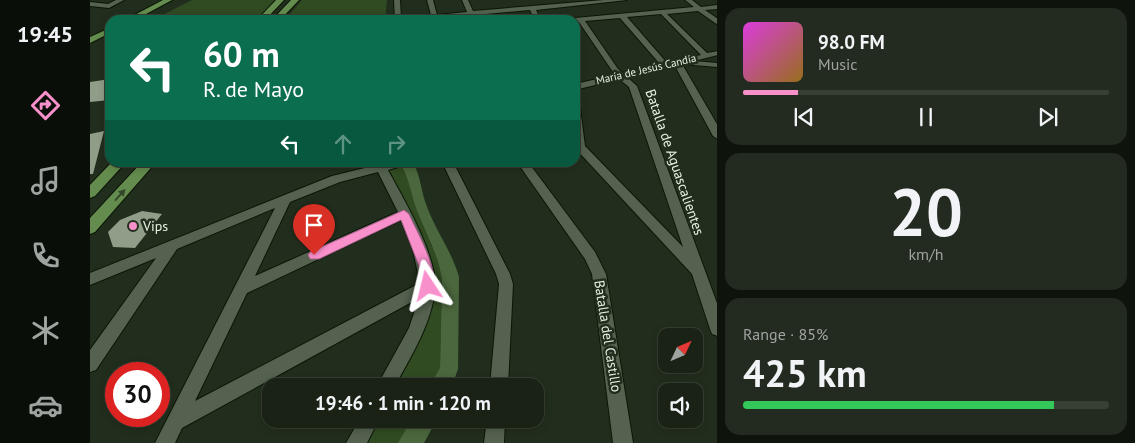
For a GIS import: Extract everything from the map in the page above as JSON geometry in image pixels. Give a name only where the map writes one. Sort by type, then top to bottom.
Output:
[{"type":"main road","points":[[266,15],[280,0]]},
{"type":"main road","points":[[281,15],[295,0]]},
{"type":"main road","points":[[146,15],[172,2]]},
{"type":"main road","points":[[90,40],[105,32]]},
{"type":"main road","points":[[90,48],[105,40]]},
{"type":"main road","points":[[90,193],[115,167]]},
{"type":"main road","points":[[90,228],[145,167]]},
{"type":"street","points":[[90,4],[110,6],[121,0]]},
{"type":"street","points":[[397,0],[398,15]]},
{"type":"street","points":[[430,0],[434,15]]},
{"type":"street","points":[[465,0],[471,13]]},
{"type":"street","points":[[534,0],[540,8]]},
{"type":"street","points":[[446,15],[504,8],[540,8],[570,2],[624,0]]},
{"type":"street","points":[[688,0],[717,22]]},
{"type":"street","points":[[580,20],[717,7]]},
{"type":"street","points":[[532,8],[536,15]]},
{"type":"street","points":[[662,12],[706,56]]},
{"type":"street","points":[[622,16],[665,65]]},
{"type":"street","name":"Batalla de Aguascalientes","points":[[580,23],[620,75],[633,86],[717,326]]},
{"type":"street","name":"María de Jesús Candía","points":[[580,86],[717,53]]},
{"type":"street","points":[[677,62],[717,65]]},
{"type":"street","points":[[677,62],[717,134]]},
{"type":"street","points":[[580,147],[698,273]]},
{"type":"street","points":[[90,279],[336,179],[381,167],[426,266],[428,286],[423,310],[390,378]]},
{"type":"street","points":[[450,167],[504,274],[506,284],[500,378]]},
{"type":"street","name":"Batalla del Castillo","points":[[526,167],[590,256],[599,274],[623,443]]},
{"type":"street","points":[[165,443],[286,200]]},
{"type":"street","points":[[243,288],[404,214]]},
{"type":"street","points":[[90,364],[172,246]]},
{"type":"street","points":[[176,421],[428,286]]},
{"type":"street","points":[[356,443],[365,428]]},
{"type":"street","points":[[494,443],[495,428]]},
{"type":"shaded area","points":[[192,0],[276,0],[261,15],[163,15]]},
{"type":"shaded area","points":[[302,0],[387,0],[386,15],[289,15]]},
{"type":"shaded area","points":[[381,167],[402,167],[403,169],[419,217],[435,253],[442,281],[440,368],[436,378],[390,378],[414,332],[428,277]]},
{"type":"shaded area","points":[[402,167],[415,167],[427,207],[459,277],[458,369],[455,378],[434,378],[440,368],[442,281],[435,254],[417,211]]},
{"type":"shaded area","points":[[365,428],[408,428],[399,443],[356,443]]},
{"type":"shaded area","points":[[407,428],[432,428],[424,443],[398,443]]},
{"type":"building","points":[[105,80],[105,100],[90,102],[90,82]]},
{"type":"building","points":[[104,131],[93,174],[90,174],[90,134]]},
{"type":"building","name":"Vips","points":[[142,211],[162,214],[135,248],[113,247],[108,232],[120,220]]},
{"type":"place","name":"Vips","points":[[133,226]]},
{"type":"route","points":[[314,255],[404,214],[426,266],[428,286]]}]
